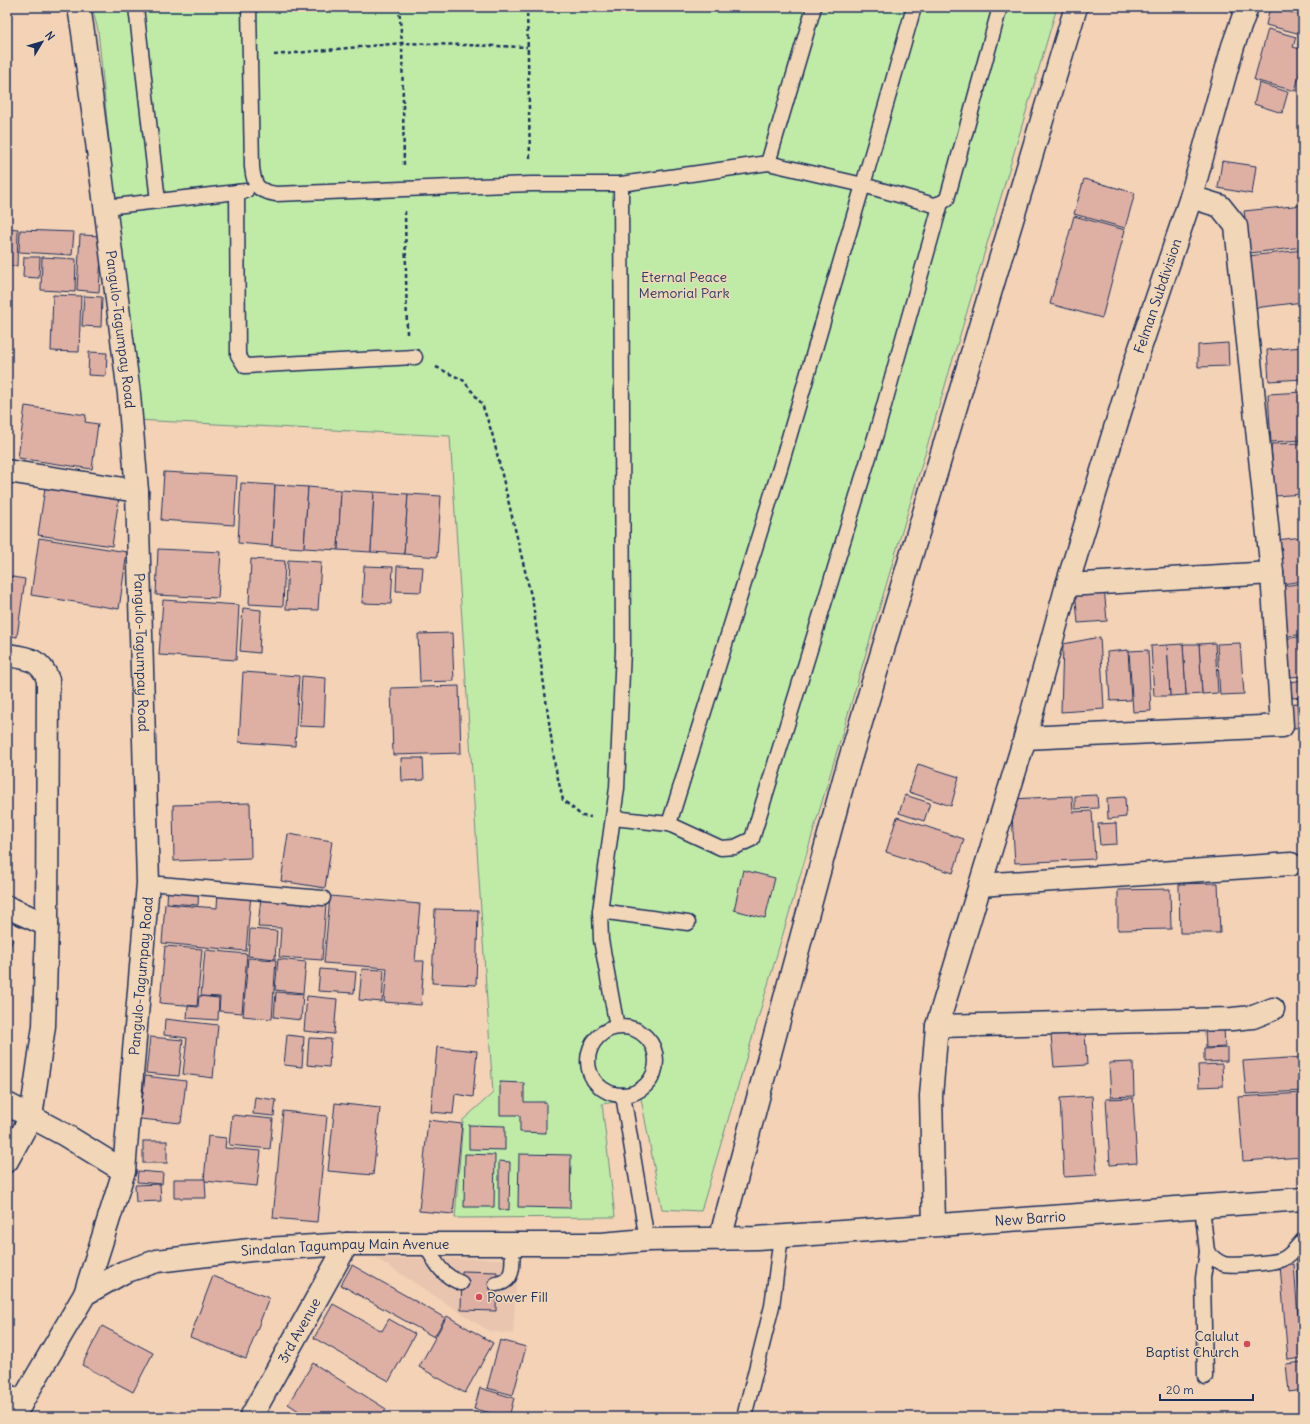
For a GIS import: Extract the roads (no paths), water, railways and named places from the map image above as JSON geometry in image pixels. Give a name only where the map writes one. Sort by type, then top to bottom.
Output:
[{"type":"street","name":"Pangulo-Tagumpay Road","points":[[78,7],[83,32],[129,394],[137,491],[148,883],[124,1171],[85,1294]]},
{"type":"street","points":[[720,1239],[844,779],[1076,7]]},
{"type":"street","name":"Felman Subdivision","points":[[934,1224],[931,1096],[937,1026],[1025,738],[1067,585],[1136,360],[1191,197],[1233,46],[1247,7]]},
{"type":"street","points":[[1025,738],[1282,726],[1272,573],[1236,226],[1220,206],[1191,197]]},
{"type":"street","points":[[7,471],[137,491]]},
{"type":"street","points":[[1067,585],[1272,573]]},
{"type":"street","points":[[7,655],[34,661],[45,671],[48,680],[47,925],[44,1026],[32,1117],[7,1161]]},
{"type":"street","points":[[980,885],[1291,864]]},
{"type":"street","points":[[7,907],[47,925]]},
{"type":"street","points":[[937,1026],[1226,1020],[1253,1017],[1273,1009]]},
{"type":"street","points":[[7,1104],[65,1135],[124,1171]]},
{"type":"street","name":"New Barrio","points":[[757,1238],[934,1224],[1303,1199]]},
{"type":"street","name":"Sindalan Tagumpay Main Avenue","points":[[85,1294],[124,1272],[156,1261],[250,1250],[348,1244],[601,1244],[647,1240],[757,1238]]},
{"type":"street","name":"3rd Avenue","points":[[251,1417],[348,1244]]},
{"type":"street","points":[[13,1405],[85,1294]]},
{"type":"lane","points":[[136,7],[158,201]]},
{"type":"lane","points":[[249,7],[252,167],[253,180],[258,189]]},
{"type":"lane","points":[[768,163],[814,7]]},
{"type":"lane","points":[[669,824],[780,468],[914,7]]},
{"type":"lane","points":[[106,207],[258,189],[276,194],[531,184],[621,184],[768,163],[863,185],[934,204],[941,203],[947,199],[1000,7]]},
{"type":"lane","points":[[617,1027],[601,940],[600,911],[617,788],[623,650],[621,184]]},
{"type":"lane","points":[[237,192],[238,355],[245,366],[414,357]]},
{"type":"lane","points":[[613,818],[669,824],[721,848],[735,847],[752,839],[876,434],[941,203]]},
{"type":"lane","points":[[148,883],[323,898]]},
{"type":"lane","points":[[600,911],[688,923]]},
{"type":"lane","points":[[617,1027],[630,1027],[641,1032],[650,1041],[656,1052],[657,1064],[653,1077],[646,1086],[635,1093],[623,1095],[611,1093],[600,1087],[592,1076],[588,1064],[589,1051],[595,1039],[605,1031],[617,1027]]},
{"type":"lane","points":[[623,1095],[647,1240]]},
{"type":"lane","points":[[1202,1206],[1207,1252],[1203,1278],[1205,1377]]},
{"type":"lane","points":[[744,1417],[772,1306],[781,1236]]},
{"type":"lane","points":[[1207,1252],[1215,1260],[1234,1266],[1281,1260],[1290,1255],[1303,1240]]},
{"type":"lane","points":[[496,1284],[506,1282],[512,1274],[512,1243]]},
{"type":"lane","points":[[425,1244],[436,1264],[444,1273],[462,1283]]},
{"type":"place","name":"Power Fill","points":[[479,1297]]},
{"type":"place","name":"Calulut Baptist Church","points":[[1247,1344]]},
{"type":"park label","name":"Eternal Peace Memorial Park","points":[[684,286]]}]
